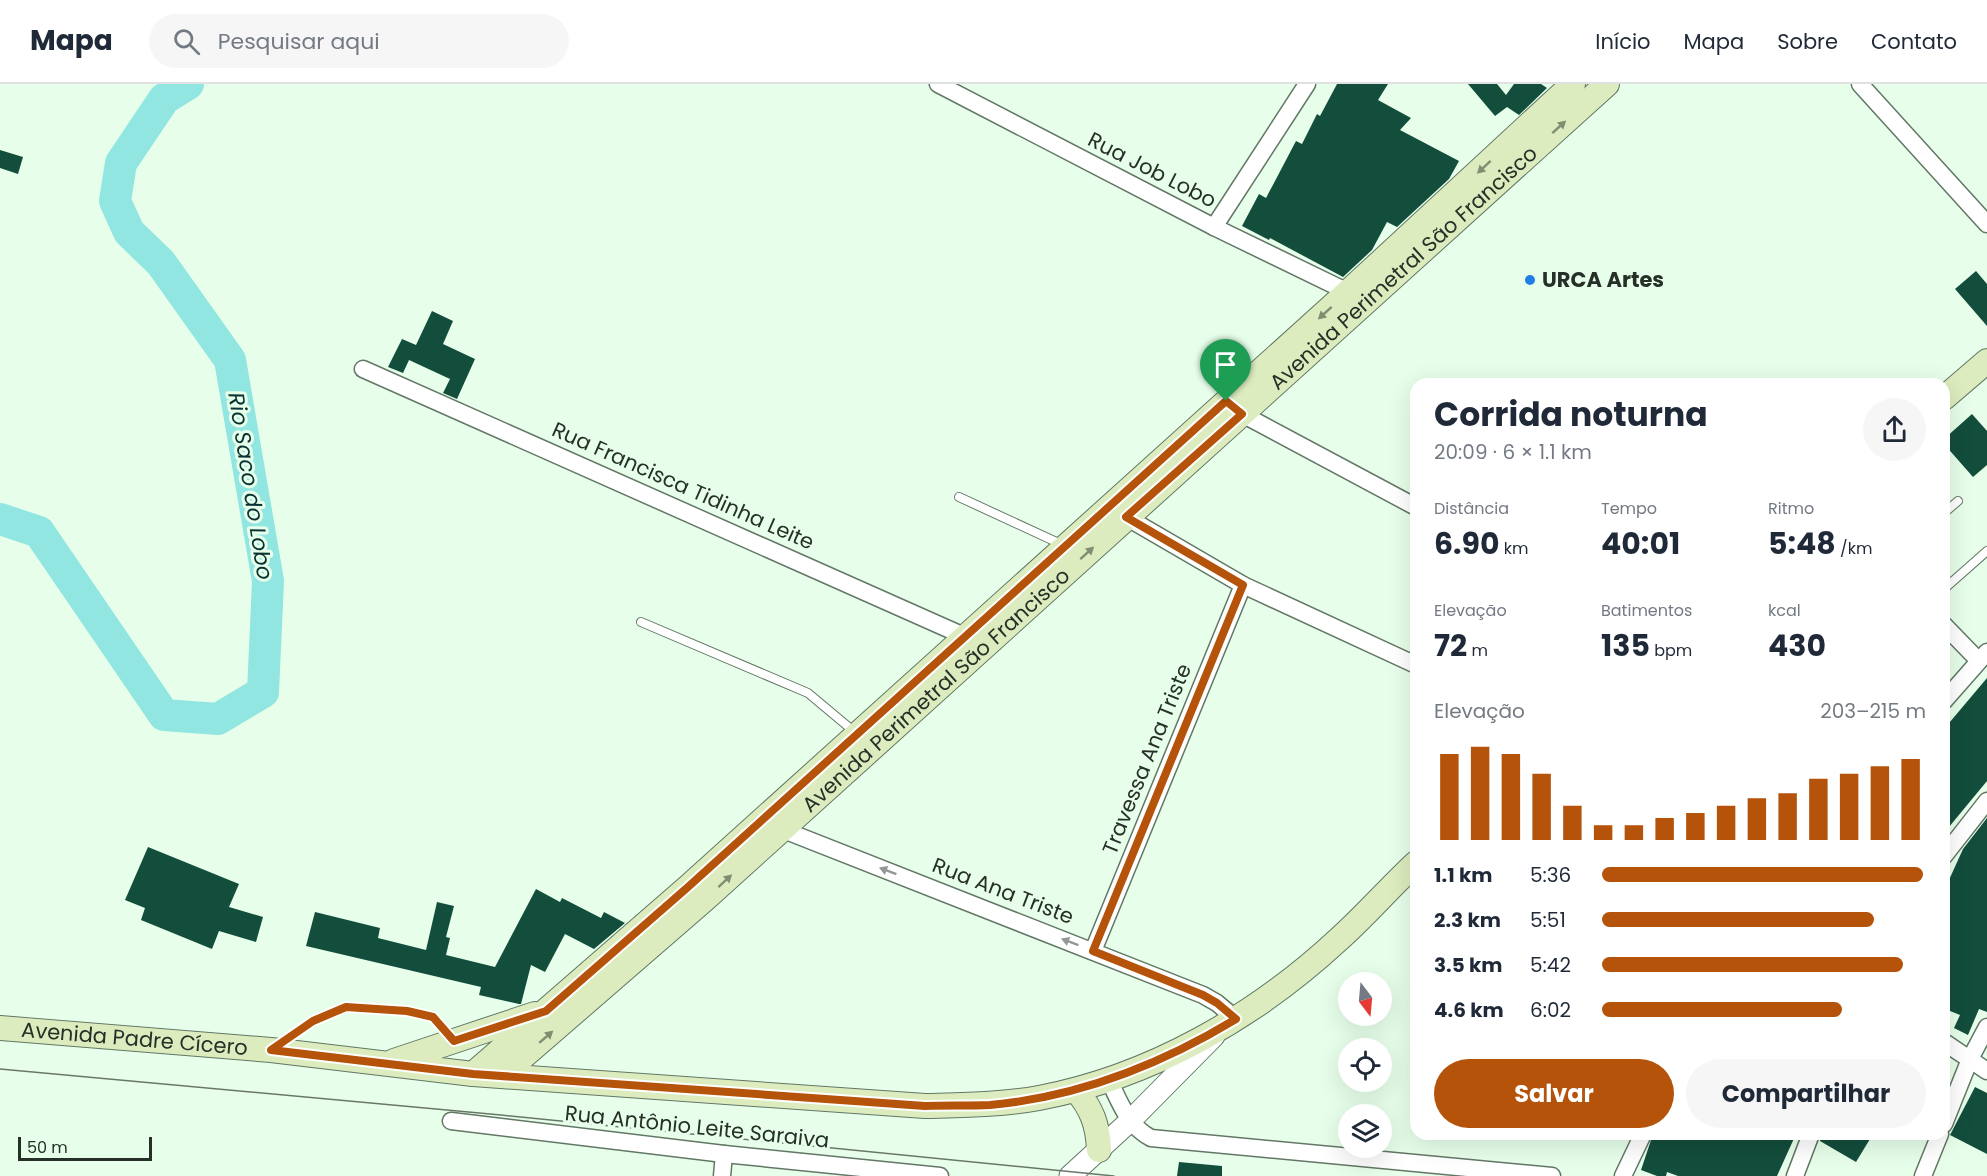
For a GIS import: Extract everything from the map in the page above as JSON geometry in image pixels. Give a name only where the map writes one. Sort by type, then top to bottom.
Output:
[{"type":"main road","name":"Avenida Perimetral São Francisco","points":[[502,1076],[696,894],[857,734],[1126,517],[1348,292],[1585,88]]},
{"type":"main road","name":"Avenida Perimetral São Francisco","points":[[473,1074],[546,1011],[782,829],[975,641],[1066,546],[1234,407],[1585,88]]},
{"type":"main road","points":[[1950,393],[1987,361]]},
{"type":"main road","name":"Avenida Padre Cícero","points":[[0,1028],[271,1050],[473,1074],[925,1106],[988,1105],[1076,1090],[1109,1080],[1159,1060],[1229,1023],[1290,981],[1338,940],[1410,869]]},
{"type":"main road","points":[[386,1064],[546,1011]]},
{"type":"main road","points":[[1076,1090],[1094,1116],[1099,1150]]},
{"type":"street","name":"Rua Job Lobo","points":[[938,84],[1214,227],[1348,292]]},
{"type":"street","points":[[1214,227],[1307,84]]},
{"type":"street","points":[[1860,84],[1987,224]]},
{"type":"street","name":"Rua Francisca Tidinha Leite","points":[[363,369],[975,641]]},
{"type":"street","points":[[1234,407],[1410,504]]},
{"type":"street","points":[[1126,517],[1243,585],[1410,662]]},
{"type":"street","name":"Travessa Ana Triste","points":[[1093,951],[1243,585]]},
{"type":"street","points":[[1950,630],[1983,656],[1950,694]]},
{"type":"street","points":[[1950,848],[1987,801]]},
{"type":"street","name":"Rua Ana Triste","points":[[782,829],[1203,995],[1217,1003],[1229,1023]]},
{"type":"street","points":[[1070,1176],[1130,1121],[1229,1023]]},
{"type":"street","points":[[1950,1109],[1970,1059],[1987,1027]]},
{"type":"street","points":[[1950,1046],[1987,1071]]},
{"type":"street","points":[[1109,1080],[1130,1121],[1140,1132],[1151,1138],[1552,1176]]},
{"type":"street","name":"Rua Antônio Leite Saraiva","points":[[450,1121],[724,1154],[940,1176]]},
{"type":"street","points":[[1623,1176],[1640,1140]]},
{"type":"street","points":[[1795,1176],[1809,1140]]},
{"type":"street","points":[[1923,1176],[1938,1140]]},
{"type":"street","points":[[722,1176],[724,1154]]},
{"type":"lane","points":[[959,497],[1066,546]]},
{"type":"lane","points":[[1950,508],[1958,501]]},
{"type":"lane","points":[[1950,584],[1987,551]]},
{"type":"lane","points":[[641,621],[808,693],[857,734]]},
{"type":"lane","points":[[271,1050],[313,1021],[346,1007],[407,1011],[433,1017],[454,1041]]},
{"type":"building","points":[[1337,84],[1388,84],[1378,100],[1411,118],[1400,130],[1459,161],[1449,179],[1397,227],[1387,222],[1372,250],[1343,277],[1270,238],[1269,240],[1242,226],[1259,194],[1266,198],[1296,141],[1302,144],[1317,114],[1320,116]]},
{"type":"building","points":[[1468,84],[1497,84],[1506,95],[1514,84],[1541,84],[1547,88],[1519,115],[1507,107],[1495,116]]},
{"type":"building","points":[[0,150],[23,157],[18,174],[0,168]]},
{"type":"building","points":[[1976,271],[1987,284],[1987,326],[1955,289]]},
{"type":"building","points":[[432,311],[453,321],[443,344],[475,359],[457,399],[443,393],[450,379],[409,360],[403,373],[388,367],[402,339],[416,345]]},
{"type":"building","points":[[1972,414],[1987,431],[1987,465],[1973,477],[1950,451],[1950,434]]},
{"type":"building","points":[[1987,678],[1987,781],[1950,826],[1950,722]]},
{"type":"building","points":[[1987,818],[1987,1012],[1979,1009],[1968,1035],[1954,1028],[1960,1015],[1950,1011],[1950,878],[1963,849]]},
{"type":"building","points":[[148,847],[239,884],[229,907],[263,917],[256,942],[219,931],[212,949],[141,920],[145,908],[125,900]]},
{"type":"building","points":[[536,889],[560,902],[562,898],[601,918],[604,912],[625,923],[594,949],[565,934],[545,972],[531,965],[521,1004],[479,995],[481,987],[306,946],[315,912],[380,928],[378,938],[426,950],[437,902],[454,906],[446,937],[450,938],[446,955],[495,967]]},
{"type":"building","points":[[1975,1087],[1987,1093],[1987,1154],[1950,1135]]},
{"type":"building","points":[[1651,1140],[1793,1140],[1777,1176],[1678,1176],[1667,1172],[1666,1176],[1657,1176],[1641,1170]]},
{"type":"building","points":[[1820,1140],[1869,1140],[1856,1162]]},
{"type":"building","points":[[1179,1162],[1222,1166],[1222,1176],[1177,1176]]},
{"type":"waterway","name":"Rio Saco do Lobo","points":[[0,519],[39,532],[164,715],[218,719],[263,692],[268,581],[230,360],[161,263],[129,232],[115,201],[121,163],[164,99],[188,84]]},
{"type":"tram line","points":[[0,1069],[501,1115],[1114,1176]]},
{"type":"place","name":"URCA Artes","points":[[1530,280]]},
{"type":"route","points":[[1226,401],[1242,414],[1126,517],[1243,585],[1093,951],[1203,995],[1236,1019],[1159,1060],[1109,1080],[1076,1090],[988,1105],[925,1106],[473,1074],[271,1050],[313,1021],[346,1007],[407,1011],[433,1017],[454,1041],[546,1011],[688,887],[1226,401]]}]
